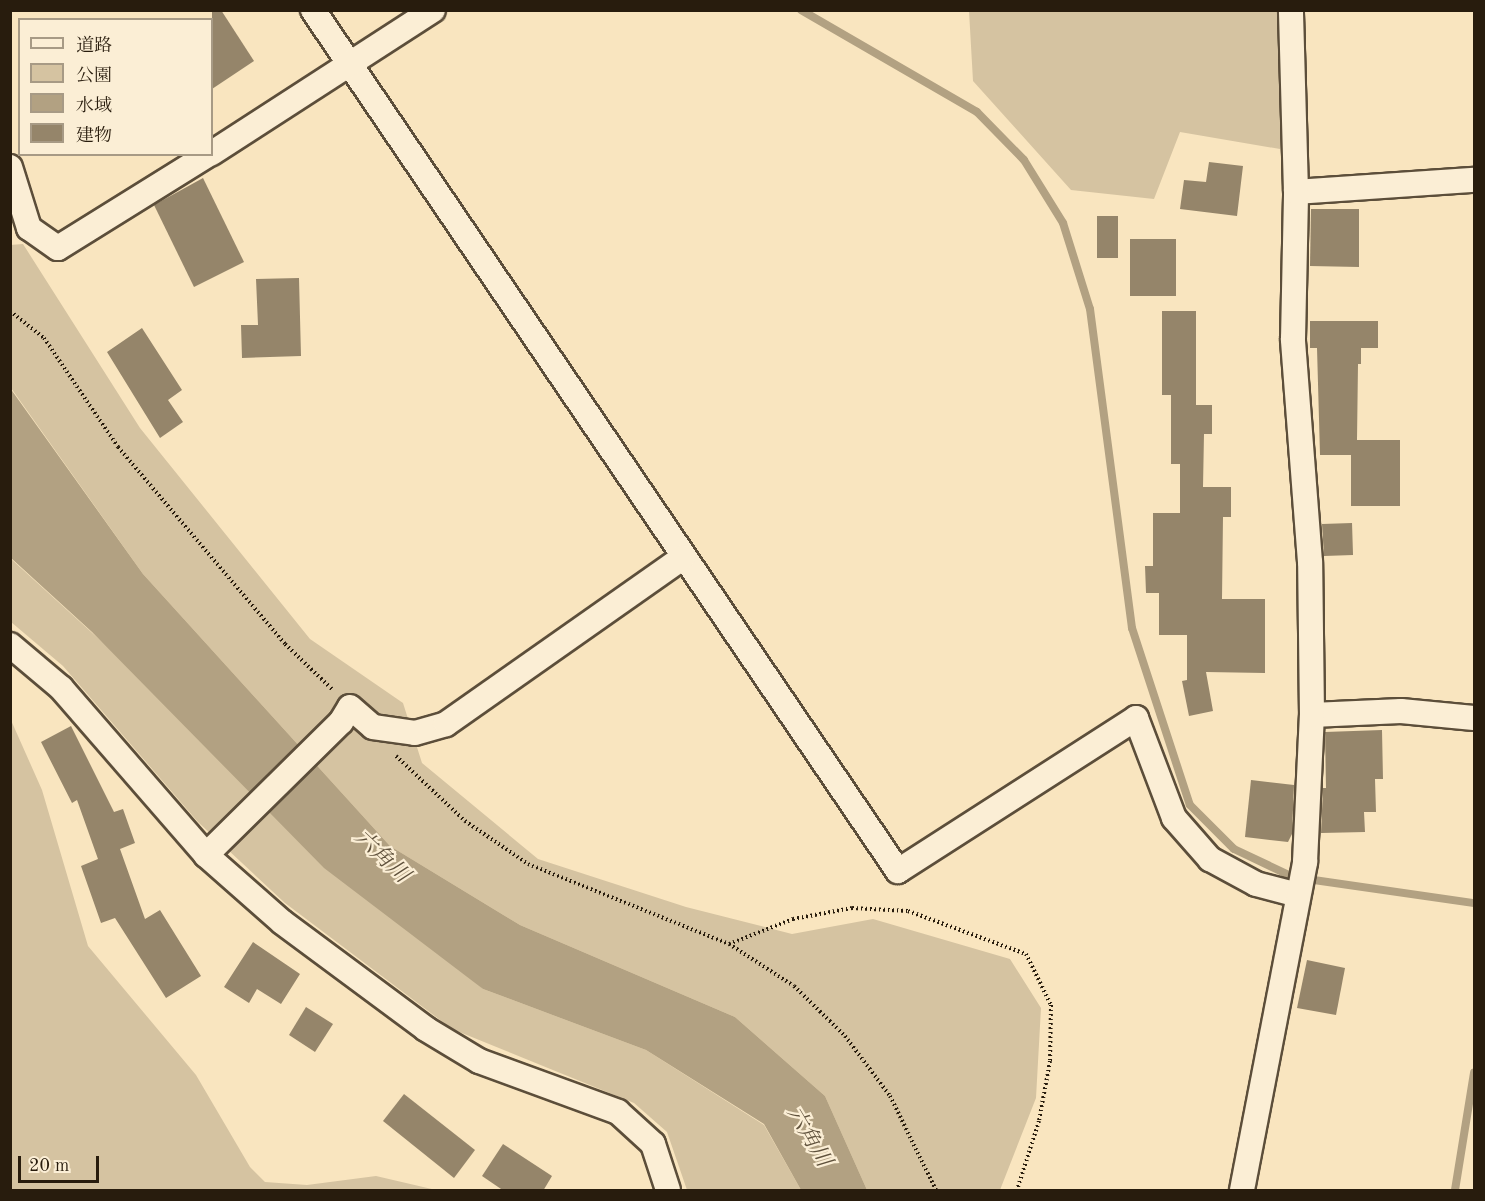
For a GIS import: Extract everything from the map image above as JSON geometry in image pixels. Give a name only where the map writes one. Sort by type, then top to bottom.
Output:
[{"type":"street","points":[[313,10],[682,558],[898,871],[1136,718],[1174,818],[1210,859],[1256,884],[1298,895]]},
{"type":"street","points":[[213,152],[351,67],[433,10]]},
{"type":"street","points":[[1242,1191],[1305,862],[1312,715],[1310,562],[1293,339],[1296,192],[1291,10]]},
{"type":"street","points":[[10,167],[29,228],[58,248],[207,156]]},
{"type":"street","points":[[1296,192],[1474,180]]},
{"type":"street","points":[[212,850],[345,714],[373,727],[416,733],[446,724],[682,558]]},
{"type":"street","points":[[10,645],[61,688],[282,922],[426,1029],[479,1061],[618,1112],[653,1144],[668,1191]]},
{"type":"street","points":[[1312,715],[1401,711],[1474,718]]},
{"type":"path","points":[[10,311],[44,338],[118,447],[345,714]]},
{"type":"path","points":[[373,727],[391,752],[465,821],[528,864],[729,944],[794,986],[845,1036],[890,1096],[936,1191]]},
{"type":"path","points":[[729,944],[793,919],[852,908],[908,911],[1026,954],[1051,1005],[1050,1061],[1039,1121],[1017,1191]]},
{"type":"green space","points":[[969,11],[1280,11],[1280,149],[1180,132],[1154,199],[1071,190],[973,81]]},
{"type":"green space","points":[[23,244],[140,428],[310,639],[403,703],[422,763],[538,859],[686,907],[792,934],[873,919],[1010,959],[1041,1008],[1036,1098],[1000,1190],[867,1190],[825,1096],[735,1017],[520,925],[390,846],[143,574],[11,388],[10,245]]},
{"type":"green space","points":[[10,558],[483,989],[646,1050],[764,1125],[801,1190],[687,1190],[667,1132],[634,1103],[452,1029],[285,903],[198,822],[63,666],[11,622]]},
{"type":"green space","points":[[10,718],[42,790],[88,946],[196,1075],[250,1167],[265,1182],[307,1185],[376,1176],[436,1190],[11,1190]]},
{"type":"water","name":"六角川","points":[[10,388],[143,574],[390,846],[520,925],[735,1017],[825,1096],[867,1190],[801,1190],[764,1124],[646,1050],[483,989],[324,868],[92,632],[11,558]]},
{"type":"building","points":[[212,10],[221,10],[254,61],[213,88],[213,18]]},
{"type":"building","points":[[1209,162],[1243,166],[1237,216],[1180,209],[1184,180],[1206,182]]},
{"type":"building","points":[[203,178],[244,262],[194,287],[154,205]]},
{"type":"building","points":[[1311,209],[1359,209],[1359,267],[1310,266]]},
{"type":"building","points":[[1097,216],[1118,216],[1118,258],[1097,258]]},
{"type":"building","points":[[1130,239],[1176,239],[1176,296],[1130,296]]},
{"type":"building","points":[[299,278],[301,356],[242,358],[241,325],[258,325],[256,279]]},
{"type":"building","points":[[1162,311],[1196,311],[1196,405],[1212,405],[1212,434],[1204,434],[1203,487],[1231,487],[1231,517],[1223,517],[1222,599],[1265,599],[1265,673],[1206,672],[1213,711],[1189,716],[1182,681],[1187,680],[1187,635],[1159,635],[1159,593],[1146,593],[1145,566],[1153,566],[1153,513],[1180,513],[1180,464],[1171,464],[1171,395],[1162,395]]},
{"type":"building","points":[[1310,321],[1378,321],[1378,348],[1361,348],[1361,364],[1358,364],[1357,440],[1400,440],[1400,506],[1351,506],[1351,455],[1320,455],[1317,348],[1310,348]]},
{"type":"building","points":[[142,328],[182,390],[168,400],[183,422],[160,438],[107,352]]},
{"type":"building","points":[[1352,523],[1353,555],[1324,556],[1322,524]]},
{"type":"building","points":[[71,726],[114,812],[123,809],[135,843],[120,849],[145,919],[160,910],[201,976],[166,998],[115,918],[101,923],[81,866],[98,859],[77,800],[72,803],[41,742]]},
{"type":"building","points":[[1382,730],[1383,779],[1375,779],[1376,812],[1364,812],[1365,832],[1321,833],[1323,788],[1326,788],[1325,732]]},
{"type":"building","points":[[1251,780],[1294,785],[1292,834],[1288,842],[1245,837]]},
{"type":"building","points":[[253,942],[300,974],[281,1004],[257,989],[249,1003],[224,987]]},
{"type":"building","points":[[1307,960],[1345,968],[1336,1015],[1297,1008]]},
{"type":"building","points":[[306,1007],[333,1024],[315,1052],[289,1035]]},
{"type":"building","points":[[404,1094],[475,1150],[454,1178],[383,1121]]},
{"type":"building","points":[[503,1144],[552,1176],[543,1191],[504,1191],[482,1176]]},
{"type":"waterway","points":[[801,10],[977,112],[1024,160],[1063,223],[1090,309],[1132,628],[1190,805],[1234,849],[1293,877],[1474,903]]},
{"type":"waterway","points":[[1455,1190],[1474,1073]]}]
